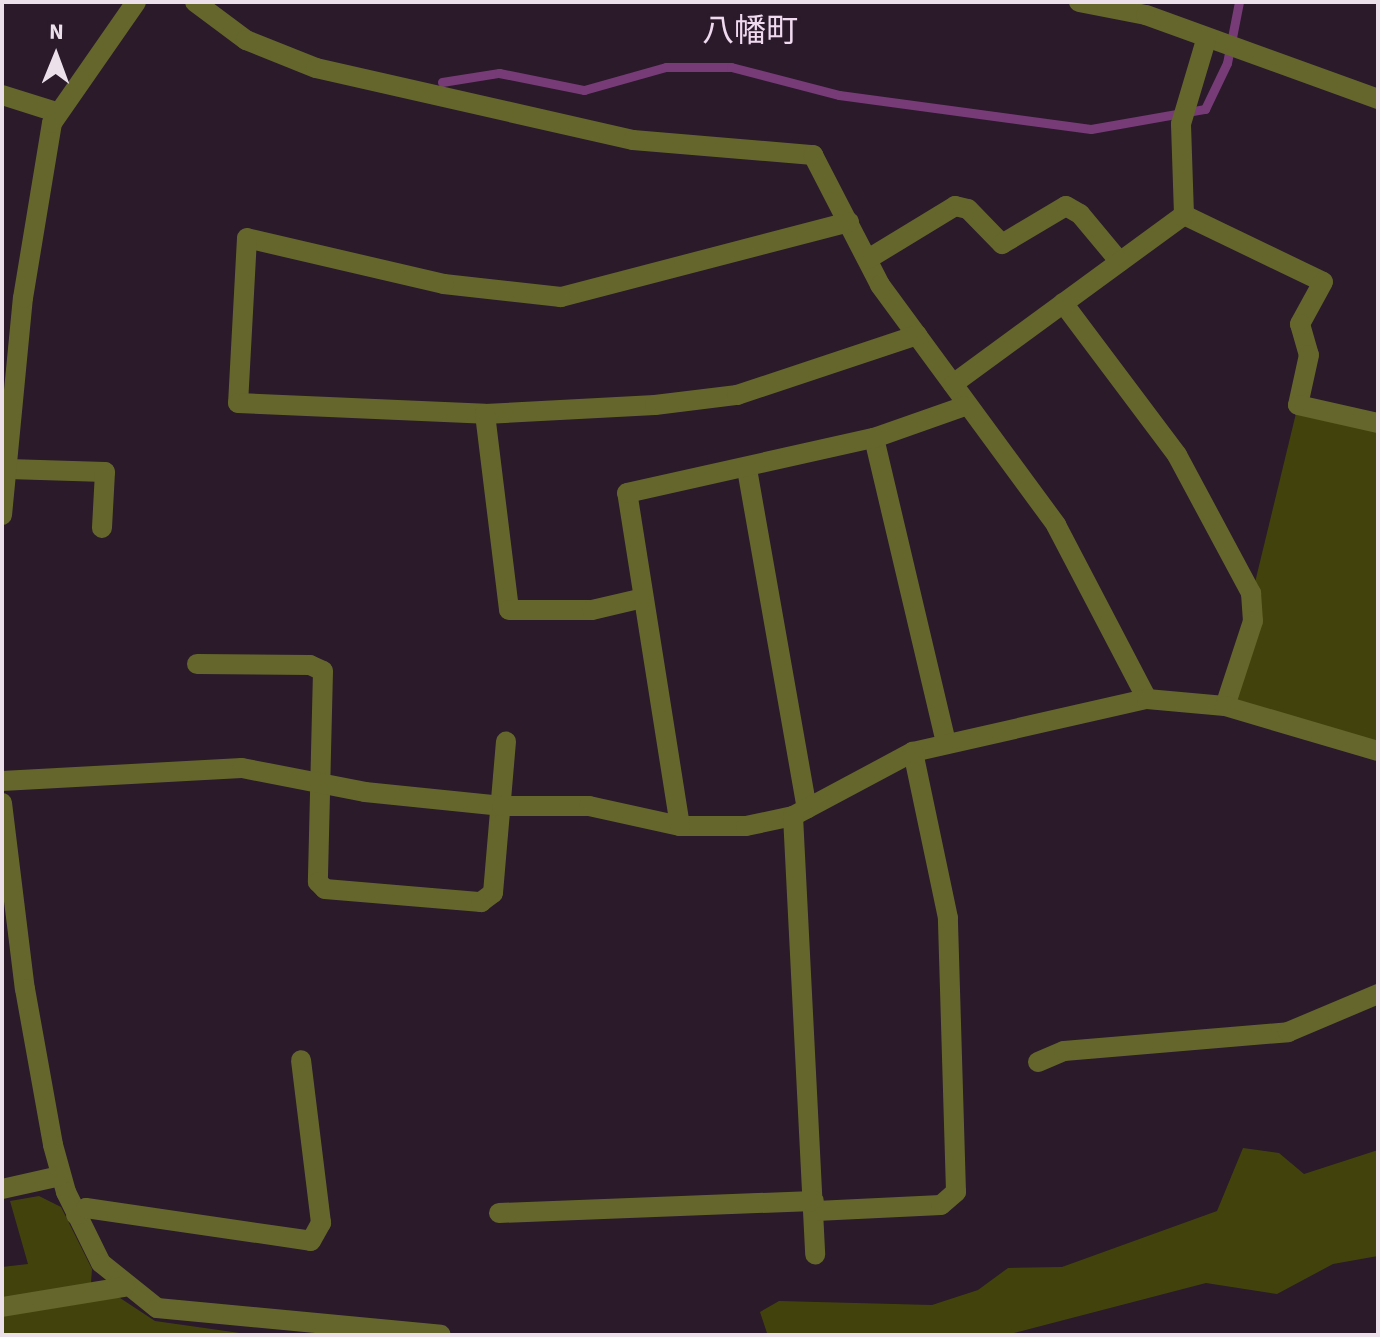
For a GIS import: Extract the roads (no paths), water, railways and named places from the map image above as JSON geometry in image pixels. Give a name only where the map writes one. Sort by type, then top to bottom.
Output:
[{"type":"street","points":[[2,515],[23,298],[56,112],[136,2]]},
{"type":"street","points":[[195,2],[246,40],[316,68],[633,140],[813,155],[868,259],[917,335],[965,406],[1056,525],[1147,699]]},
{"type":"street","points":[[1079,2],[1146,15],[1206,40],[1378,99]]},
{"type":"street","points":[[1184,215],[1181,124],[1206,40]]},
{"type":"street","points":[[2,95],[56,112]]},
{"type":"street","points":[[868,259],[955,206],[968,209],[1002,244],[1066,206],[1120,262]]},
{"type":"street","points":[[953,384],[1184,215]]},
{"type":"street","points":[[1184,215],[1323,282],[1300,324],[1309,355],[1298,405],[1378,423]]},
{"type":"street","points":[[849,222],[561,297],[444,284],[247,238],[238,403],[485,414],[737,395],[917,335]]},
{"type":"street","points":[[1063,303],[1177,455],[1251,593],[1253,621],[1225,706]]},
{"type":"street","points":[[680,826],[627,493],[747,469],[874,438],[965,406]]},
{"type":"street","points":[[485,414],[509,610],[592,610],[643,598]]},
{"type":"street","points":[[874,438],[946,742]]},
{"type":"street","points":[[8,469],[105,472],[102,528]]},
{"type":"street","points":[[747,469],[800,813],[815,1254]]},
{"type":"street","points":[[197,664],[310,665],[323,671],[325,781],[318,882],[325,889],[481,902],[493,893],[506,742]]},
{"type":"street","points":[[2,781],[242,768],[502,806],[589,806],[680,826],[746,826],[800,813],[913,752],[946,742],[1147,699],[1225,706],[1378,751]]},
{"type":"street","points":[[499,1213],[941,1205],[956,1192],[948,918],[913,752]]},
{"type":"street","points":[[2,803],[25,989],[60,1176],[101,1263],[124,1287],[157,1308],[197,1316],[441,1335]]},
{"type":"street","points":[[1038,1062],[1064,1051],[1288,1032],[1378,994]]},
{"type":"street","points":[[76,1215],[86,1208],[311,1241],[321,1223],[301,1060]]},
{"type":"street","points":[[2,1189],[60,1176]]},
{"type":"street","points":[[2,1307],[124,1287]]},
{"type":"waterway","points":[[442,82],[499,73],[584,90],[666,67],[731,67],[839,95],[1091,129],[1205,109],[1227,63],[1239,2]]},
{"type":"district","name":"八幡町","points":[[750,31]]}]
